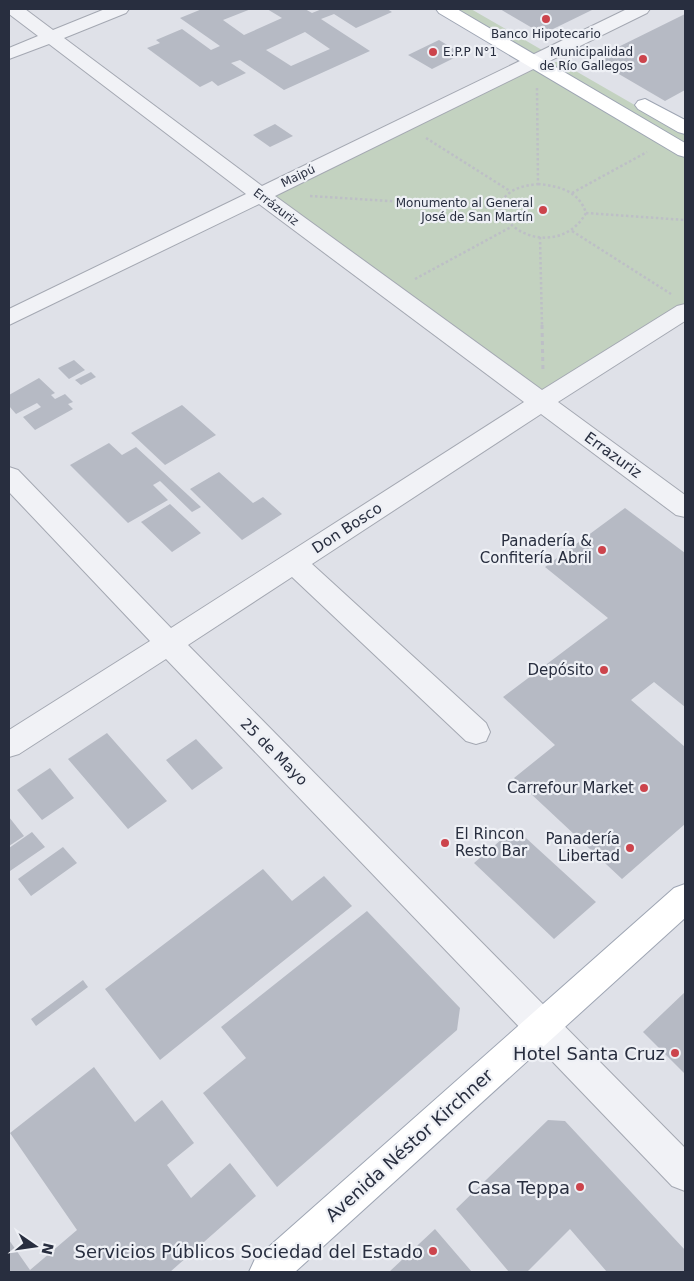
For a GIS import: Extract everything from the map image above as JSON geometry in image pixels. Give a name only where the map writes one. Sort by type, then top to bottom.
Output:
[{"type":"main road","points":[[445,9],[685,151]]},
{"type":"main road","points":[[487,14],[595,76]]},
{"type":"main road","points":[[628,95],[685,128]]},
{"type":"main road","name":"Avenida Néstor Kirchner","points":[[268,1272],[542,1024],[685,898]]},
{"type":"street","name":"Errázuriz","points":[[14,9],[259,194],[540,402]]},
{"type":"street","points":[[9,54],[120,9]]},
{"type":"street","name":"Maipú","points":[[9,318],[259,194],[554,53],[641,9]]},
{"type":"street","name":"Don Bosco","points":[[9,745],[168,645],[540,402],[681,304]]},
{"type":"street","name":"Errazuriz","points":[[540,402],[685,508]]},
{"type":"street","name":"25 de Mayo","points":[[9,476],[168,645],[542,1024],[685,1173]]},
{"type":"street","points":[[294,563],[476,732]]},
{"type":"path","points":[[537,85],[538,184]]},
{"type":"path","points":[[419,134],[510,191]]},
{"type":"path","points":[[572,193],[648,151]]},
{"type":"path","points":[[538,184],[562,188],[572,193],[584,206],[586,214],[579,226],[563,235],[530,235],[511,227],[500,215],[499,208],[504,196],[510,191],[518,187],[538,184]]},
{"type":"path","points":[[306,196],[499,208]]},
{"type":"path","points":[[586,214],[685,220]]},
{"type":"path","points":[[412,281],[511,227]]},
{"type":"path","points":[[572,231],[681,304]]},
{"type":"path","points":[[540,236],[543,380],[540,402]]},
{"type":"green space","points":[[454,9],[471,9],[542,50],[542,53],[533,56]]},
{"type":"green space","points":[[535,62],[685,151],[685,311],[540,402],[259,194]]},
{"type":"green space","points":[[560,62],[685,134],[685,145],[551,67],[550,64]]},
{"type":"building","points":[[202,9],[251,9],[223,20],[244,35],[282,18],[267,9],[305,9],[312,13],[322,9],[387,9],[392,12],[356,28],[334,14],[321,19],[370,51],[284,90],[240,60],[231,63],[246,73],[218,86],[212,81],[200,87],[147,48],[160,43],[156,40],[182,29],[211,50],[220,46],[180,18]],"holes":[[[305,32],[330,49],[291,66],[266,50]]]},
{"type":"building","name":"Banco Hipotecario","points":[[500,9],[592,10],[553,29],[534,29]]},
{"type":"building","name":"Municipalidad de Río Gallegos","points":[[685,14],[685,90],[665,101],[600,63],[600,56]]},
{"type":"building","points":[[439,40],[462,54],[432,69],[408,55]]},
{"type":"building","points":[[275,124],[293,136],[270,147],[253,135]]},
{"type":"building","points":[[74,360],[85,370],[69,379],[58,368]]},
{"type":"building","points":[[91,372],[96,377],[81,385],[75,380]]},
{"type":"building","points":[[39,378],[55,393],[51,395],[55,399],[65,394],[73,402],[68,404],[73,409],[35,430],[23,417],[41,407],[37,403],[16,414],[9,406],[9,395]]},
{"type":"building","points":[[182,405],[216,435],[165,465],[131,433]]},
{"type":"building","points":[[109,443],[122,455],[136,447],[201,507],[192,512],[160,481],[153,485],[168,500],[128,523],[70,465]]},
{"type":"building","points":[[219,472],[253,503],[263,497],[282,514],[242,540],[190,489]]},
{"type":"building","points":[[170,504],[201,533],[172,552],[141,522]]},
{"type":"building","points":[[625,508],[685,553],[685,707],[654,682],[631,700],[685,747],[685,824],[622,879],[514,778],[555,745],[503,697],[608,618],[545,567]]},
{"type":"building","points":[[107,733],[167,801],[128,829],[68,759]]},
{"type":"building","points":[[196,739],[223,768],[192,790],[166,760]]},
{"type":"building","points":[[50,768],[74,798],[42,820],[17,790]]},
{"type":"building","points":[[9,817],[24,836],[9,846]]},
{"type":"building","points":[[515,828],[596,902],[554,939],[474,863]]},
{"type":"building","points":[[32,832],[45,847],[10,871],[9,848]]},
{"type":"building","points":[[63,847],[77,863],[31,896],[18,879]]},
{"type":"building","points":[[263,869],[292,901],[324,876],[352,906],[160,1060],[105,989]]},
{"type":"building","points":[[367,911],[460,1008],[457,1030],[277,1187],[203,1093],[246,1058],[221,1027]]},
{"type":"building","points":[[83,980],[88,987],[36,1026],[31,1019]]},
{"type":"building","name":"Hotel Santa Cruz","points":[[685,992],[685,1074],[643,1032]]},
{"type":"building","points":[[94,1067],[135,1122],[162,1100],[194,1143],[167,1165],[191,1198],[230,1163],[256,1196],[170,1272],[9,1272],[9,1240],[30,1270],[77,1230],[10,1133]]},
{"type":"building","points":[[548,1120],[565,1121],[685,1250],[685,1272],[607,1272],[570,1229],[527,1272],[509,1272],[456,1209]]},
{"type":"building","name":"Servicios Públicos Sociedad del Estado","points":[[435,1229],[472,1272],[389,1272]]},
{"type":"place","name":"Banco Hipotecario","points":[[546,19]]},
{"type":"place","name":"E.P.P N°1","points":[[433,52]]},
{"type":"place","name":"Municipalidad de Río Gallegos","points":[[643,59]]},
{"type":"place","name":"Monumento al General José de San Martín","points":[[543,210]]},
{"type":"place","name":"Panadería & Confitería Abril","points":[[602,550]]},
{"type":"place","name":"Depósito","points":[[604,670]]},
{"type":"place","name":"Carrefour Market","points":[[644,788]]},
{"type":"place","name":"El Rincon Resto Bar","points":[[445,843]]},
{"type":"place","name":"Panadería Libertad","points":[[630,848]]},
{"type":"place","name":"Hotel Santa Cruz","points":[[675,1053]]},
{"type":"place","name":"Casa Teppa","points":[[580,1187]]},
{"type":"place","name":"Servicios Públicos Sociedad del Estado","points":[[433,1251]]}]
